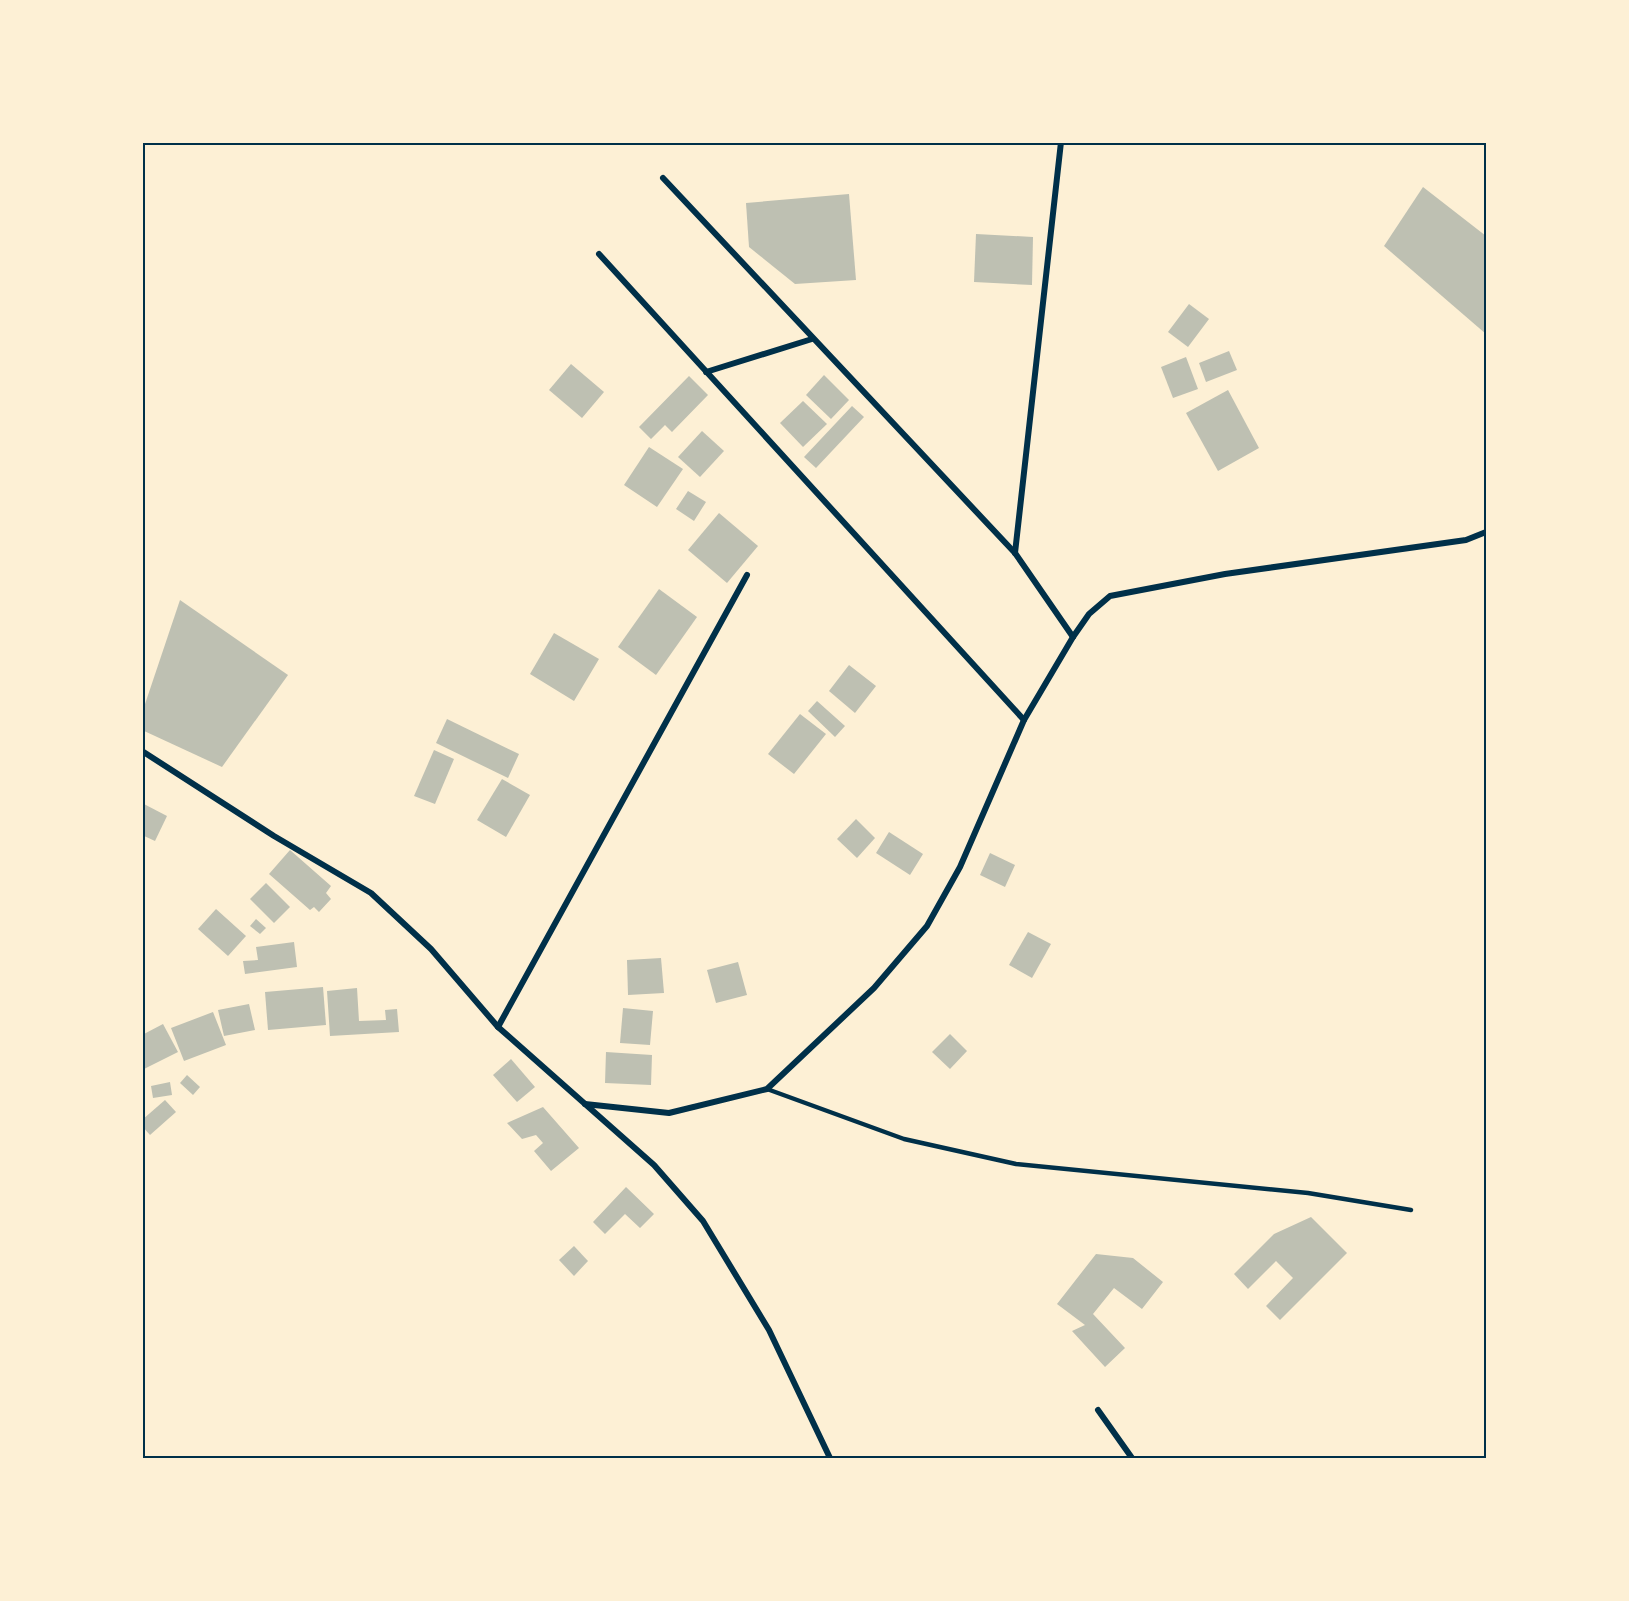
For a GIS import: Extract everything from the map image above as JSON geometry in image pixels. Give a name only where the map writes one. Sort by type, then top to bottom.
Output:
[{"type":"street","points":[[1015,553],[1060,142]]},
{"type":"street","points":[[663,178],[1015,553],[1073,637]]},
{"type":"street","points":[[599,254],[1024,720]]},
{"type":"street","points":[[706,372],[812,339]]},
{"type":"street","points":[[585,1104],[669,1113],[767,1089],[874,988],[927,926],[960,867],[1024,720],[1073,637],[1089,614],[1110,596],[1225,573],[1466,540],[1486,532]]},
{"type":"street","points":[[498,1027],[747,574]]},
{"type":"street","points":[[142,751],[274,836],[371,893],[431,949],[498,1027],[654,1165],[703,1221],[769,1330],[830,1458]]},
{"type":"street","points":[[1098,1410],[1132,1458]]},
{"type":"lane","points":[[767,1089],[904,1139],[1016,1164],[1308,1193],[1411,1210]]},
{"type":"building","points":[[1423,187],[1486,236],[1486,334],[1384,246]]},
{"type":"building","points":[[849,194],[856,280],[795,284],[749,247],[746,203]]},
{"type":"building","points":[[976,234],[1033,237],[1032,285],[974,282]]},
{"type":"building","points":[[1189,304],[1209,319],[1188,347],[1168,332]]},
{"type":"building","points":[[1229,351],[1237,370],[1206,382],[1199,363]]},
{"type":"building","points":[[1186,357],[1198,389],[1173,398],[1161,367]]},
{"type":"building","points":[[571,364],[604,392],[582,418],[549,390]]},
{"type":"building","points":[[824,375],[849,400],[831,419],[806,395]]},
{"type":"building","points":[[689,376],[708,395],[672,432],[665,425],[651,439],[639,427]]},
{"type":"building","points":[[1228,390],[1259,448],[1218,471],[1186,413]]},
{"type":"building","points":[[803,401],[827,424],[803,447],[780,423]]},
{"type":"building","points":[[852,406],[864,417],[816,468],[804,457]]},
{"type":"building","points":[[702,431],[724,451],[700,477],[678,457]]},
{"type":"building","points":[[649,447],[683,469],[657,507],[624,485]]},
{"type":"building","points":[[688,491],[706,502],[694,521],[676,509]]},
{"type":"building","points":[[719,513],[758,546],[727,583],[688,550]]},
{"type":"building","points":[[659,589],[697,617],[656,675],[618,647]]},
{"type":"building","points":[[180,600],[288,675],[222,767],[142,730],[142,713]]},
{"type":"building","points":[[554,633],[599,659],[574,701],[530,674]]},
{"type":"building","points":[[849,665],[876,686],[855,713],[829,691]]},
{"type":"building","points":[[817,701],[845,726],[835,737],[808,711]]},
{"type":"building","points":[[800,714],[826,734],[794,774],[768,754]]},
{"type":"building","points":[[447,719],[519,754],[508,778],[436,743]]},
{"type":"building","points":[[434,750],[454,759],[435,804],[414,796]]},
{"type":"building","points":[[502,779],[530,795],[506,837],[477,820]]},
{"type":"building","points":[[142,803],[167,816],[155,841],[142,835]]},
{"type":"building","points":[[856,819],[875,838],[857,858],[837,839]]},
{"type":"building","points":[[889,832],[923,854],[910,875],[876,853]]},
{"type":"building","points":[[290,850],[331,886],[326,893],[331,899],[319,912],[314,907],[310,910],[269,874]]},
{"type":"building","points":[[990,853],[1015,865],[1005,887],[980,875]]},
{"type":"building","points":[[266,883],[290,907],[274,923],[250,899]]},
{"type":"building","points":[[216,909],[246,936],[228,956],[198,929]]},
{"type":"building","points":[[256,919],[266,928],[260,934],[250,926]]},
{"type":"building","points":[[1028,932],[1051,944],[1032,978],[1009,965]]},
{"type":"building","points":[[294,942],[297,967],[245,974],[243,961],[258,960],[256,947]]},
{"type":"building","points":[[661,958],[664,993],[628,995],[627,960]]},
{"type":"building","points":[[738,962],[747,995],[716,1003],[707,970]]},
{"type":"building","points":[[323,987],[326,1025],[268,1030],[265,992]]},
{"type":"building","points":[[357,988],[359,1021],[386,1020],[385,1010],[397,1009],[399,1032],[330,1036],[327,991]]},
{"type":"building","points":[[249,1004],[255,1030],[224,1036],[218,1010]]},
{"type":"building","points":[[623,1008],[653,1011],[650,1045],[620,1043]]},
{"type":"building","points":[[213,1012],[226,1045],[184,1061],[171,1028]]},
{"type":"building","points":[[163,1024],[178,1052],[142,1070],[142,1035]]},
{"type":"building","points":[[950,1034],[967,1051],[950,1069],[932,1052]]},
{"type":"building","points":[[606,1052],[652,1055],[651,1085],[605,1083]]},
{"type":"building","points":[[511,1059],[535,1087],[517,1102],[493,1075]]},
{"type":"building","points":[[187,1075],[200,1087],[193,1095],[180,1083]]},
{"type":"building","points":[[170,1082],[172,1095],[153,1098],[151,1086]]},
{"type":"building","points":[[165,1100],[176,1112],[150,1135],[142,1126],[142,1120]]},
{"type":"building","points":[[543,1107],[579,1148],[551,1171],[534,1151],[543,1143],[536,1135],[522,1139],[507,1123]]},
{"type":"building","points":[[626,1187],[654,1214],[640,1228],[625,1214],[605,1234],[593,1222]]},
{"type":"building","points":[[1311,1217],[1347,1253],[1280,1320],[1266,1306],[1293,1278],[1276,1261],[1248,1289],[1234,1274],[1274,1234]]},
{"type":"building","points":[[574,1246],[588,1261],[574,1276],[559,1260]]},
{"type":"building","points":[[1096,1254],[1133,1258],[1163,1282],[1142,1309],[1114,1288],[1093,1314],[1125,1348],[1105,1367],[1072,1331],[1085,1325],[1057,1304]]}]
